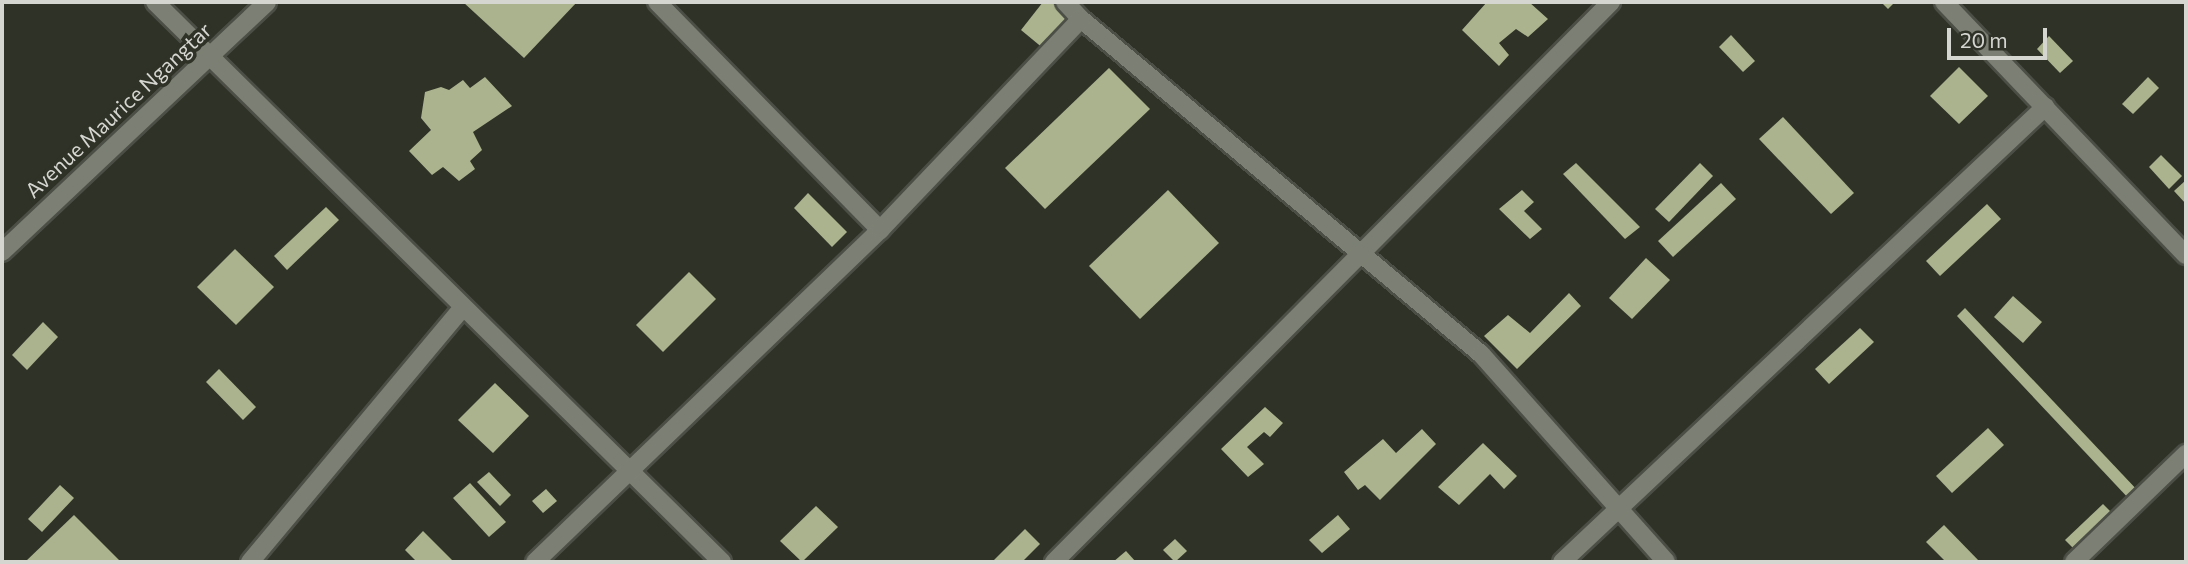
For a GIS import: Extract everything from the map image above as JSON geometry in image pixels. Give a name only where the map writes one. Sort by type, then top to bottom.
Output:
[{"type":"street","points":[[155,2],[722,562]]},
{"type":"street","name":"Avenue Maurice Ngangtar","points":[[2,251],[267,2]]},
{"type":"street","points":[[657,2],[880,230]]},
{"type":"street","points":[[1065,2],[1081,19],[1481,355],[1666,562]]},
{"type":"street","points":[[1054,562],[1611,2]]},
{"type":"street","points":[[1944,2],[2186,255]]},
{"type":"street","points":[[535,562],[880,230],[1081,19]]},
{"type":"street","points":[[1562,562],[1617,507],[2045,107]]},
{"type":"street","points":[[250,562],[463,307]]},
{"type":"street","points":[[2074,562],[2186,454]]},
{"type":"building","points":[[463,2],[577,2],[524,58]]},
{"type":"building","points":[[1043,2],[1051,2],[1070,16],[1044,49],[1021,30]]},
{"type":"building","points":[[1487,2],[1529,2],[1548,19],[1528,37],[1516,29],[1499,43],[1509,55],[1499,66],[1462,30]]},
{"type":"building","points":[[1881,2],[1895,2],[1888,9]]},
{"type":"building","points":[[1731,35],[1755,61],[1743,72],[1719,47]]},
{"type":"building","points":[[2049,36],[2073,61],[2060,73],[2037,49]]},
{"type":"building","points":[[1959,67],[1988,96],[1959,124],[1930,96]]},
{"type":"building","points":[[1109,68],[1150,109],[1045,209],[1005,168]]},
{"type":"building","points":[[485,77],[512,106],[473,132],[482,150],[470,161],[475,169],[459,181],[443,167],[432,175],[409,151],[431,130],[421,118],[425,92],[441,87],[449,90],[463,80],[470,88]]},
{"type":"building","points":[[2148,77],[2159,88],[2133,114],[2122,104]]},
{"type":"building","points":[[1783,117],[1854,193],[1831,214],[1759,139]]},
{"type":"building","points":[[2161,155],[2182,176],[2169,189],[2149,167]]},
{"type":"building","points":[[1576,163],[1640,227],[1625,239],[1563,174]]},
{"type":"building","points":[[1700,163],[1713,176],[1669,222],[1655,209]]},
{"type":"building","points":[[2186,180],[2186,204],[2174,191]]},
{"type":"building","points":[[1721,183],[1736,199],[1673,257],[1658,241]]},
{"type":"building","points":[[1168,190],[1219,243],[1140,319],[1089,266]]},
{"type":"building","points":[[1522,190],[1534,202],[1524,211],[1542,229],[1530,239],[1499,209]]},
{"type":"building","points":[[808,193],[847,232],[832,247],[794,208]]},
{"type":"building","points":[[1987,204],[2001,219],[1940,276],[1926,261]]},
{"type":"building","points":[[326,207],[339,220],[287,270],[274,256]]},
{"type":"building","points":[[235,249],[274,287],[236,325],[197,287]]},
{"type":"building","points":[[1646,258],[1670,280],[1632,319],[1609,298]]},
{"type":"building","points":[[689,272],[716,299],[663,352],[636,325]]},
{"type":"building","points":[[1569,293],[1581,306],[1517,369],[1484,336],[1508,315],[1530,333]]},
{"type":"building","points":[[2013,296],[2042,322],[2023,343],[1994,317]]},
{"type":"building","points":[[1965,308],[2140,493],[2131,501],[1957,316]]},
{"type":"building","points":[[43,322],[58,337],[27,370],[12,355]]},
{"type":"building","points":[[1860,328],[1874,342],[1829,384],[1815,369]]},
{"type":"building","points":[[219,369],[256,407],[243,420],[206,382]]},
{"type":"building","points":[[495,383],[529,416],[493,453],[458,420]]},
{"type":"building","points":[[1265,407],[1283,423],[1270,437],[1264,432],[1247,447],[1264,464],[1248,477],[1221,449]]},
{"type":"building","points":[[1988,428],[2004,445],[1952,493],[1936,476]]},
{"type":"building","points":[[1422,429],[1436,444],[1380,500],[1365,485],[1358,490],[1344,472],[1383,439],[1396,453]]},
{"type":"building","points":[[1483,443],[1517,476],[1504,489],[1490,474],[1459,505],[1438,487]]},
{"type":"building","points":[[489,472],[511,495],[500,506],[477,482]]},
{"type":"building","points":[[470,483],[506,522],[489,537],[453,498]]},
{"type":"building","points":[[60,485],[74,498],[42,532],[28,519]]},
{"type":"building","points":[[546,489],[557,501],[543,513],[532,501]]},
{"type":"building","points":[[2103,504],[2115,516],[2077,552],[2065,540]]},
{"type":"building","points":[[816,506],[838,527],[802,562],[780,541]]},
{"type":"building","points":[[74,515],[121,562],[25,562]]},
{"type":"building","points":[[1338,515],[1350,529],[1322,553],[1309,540]]},
{"type":"building","points":[[1944,525],[1980,562],[1946,562],[1926,542]]},
{"type":"building","points":[[1025,529],[1040,544],[1022,562],[992,562]]},
{"type":"building","points":[[423,531],[454,562],[417,562],[405,550]]},
{"type":"building","points":[[1175,539],[1187,551],[1175,562],[1163,550]]},
{"type":"building","points":[[1126,551],[1136,562],[1113,562]]}]
